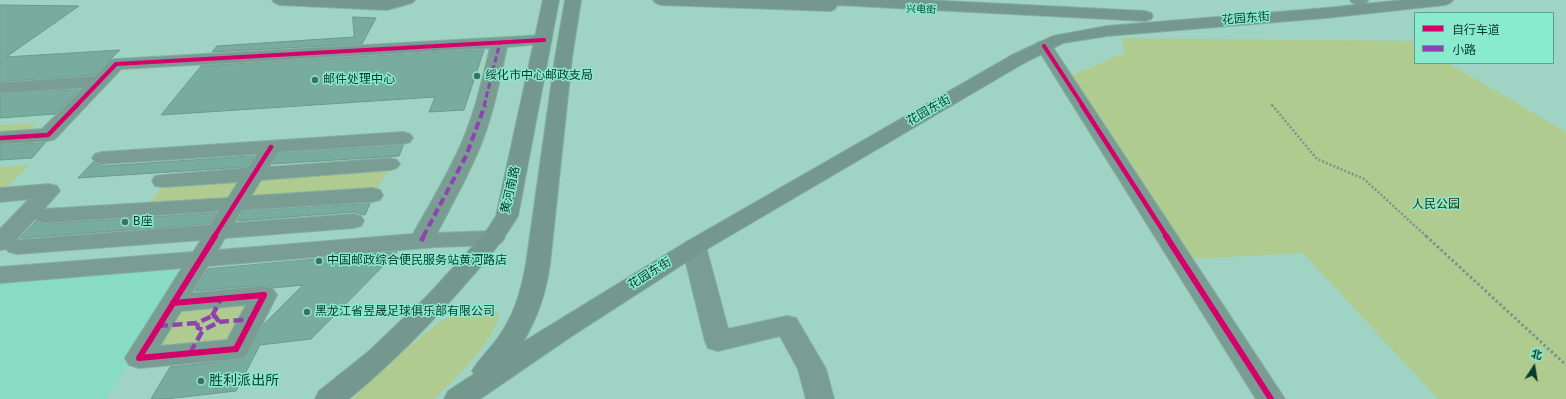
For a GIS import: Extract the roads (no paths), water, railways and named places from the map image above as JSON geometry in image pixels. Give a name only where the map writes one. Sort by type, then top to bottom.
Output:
[{"type":"main road","points":[[280,0],[387,5],[407,0]]},
{"type":"main road","name":"黄河南路","points":[[329,399],[378,358],[437,302],[493,238],[506,216],[544,40],[551,0]]},
{"type":"main road","points":[[464,396],[503,352],[525,316],[534,287],[545,212],[566,38],[573,0]]},
{"type":"main road","name":"兴电街","points":[[661,0],[736,1],[988,13],[1132,28]]},
{"type":"main road","name":"兴电街","points":[[815,0],[983,6],[1075,12]]},
{"type":"main road","name":"花园东街","points":[[1075,12],[1180,16],[1366,2],[1445,0]]},
{"type":"main road","name":"花园东街","points":[[464,396],[694,247],[1011,63],[1044,46],[1074,36],[1132,28],[1326,13],[1366,2]]},
{"type":"main road","points":[[544,40],[566,38]]},
{"type":"street","points":[[0,138],[48,135],[116,64],[544,40]]},
{"type":"street","points":[[420,241],[456,179],[472,142],[479,124],[500,42]]},
{"type":"street","points":[[1044,46],[1271,399]]},
{"type":"street","points":[[0,88],[100,81]]},
{"type":"street","points":[[0,102],[85,97]]},
{"type":"street","points":[[0,124],[62,120]]},
{"type":"street","points":[[102,158],[403,138]]},
{"type":"street","points":[[172,303],[270,147]]},
{"type":"street","points":[[163,181],[390,164]]},
{"type":"street","points":[[0,195],[49,191],[8,245]]},
{"type":"street","points":[[44,216],[372,195]]},
{"type":"street","points":[[8,245],[218,232],[353,221]]},
{"type":"street","points":[[0,275],[420,241],[493,238]]},
{"type":"street","points":[[694,247],[718,341],[787,325],[812,369],[820,399]]},
{"type":"place","name":"绥化市中心邮政支局","points":[[477,76]]},
{"type":"place","name":"邮件处理中心","points":[[315,80]]},
{"type":"place","name":"B座","points":[[125,222]]},
{"type":"place","name":"中国邮政综合便民服务站黄河路店","points":[[319,261]]},
{"type":"place","name":"黑龙江省昱晟足球俱乐部有限公司","points":[[307,312]]},
{"type":"place","name":"胜利派出所","points":[[201,381]]},
{"type":"park label","name":"人民公园","points":[[1436,205]]}]
